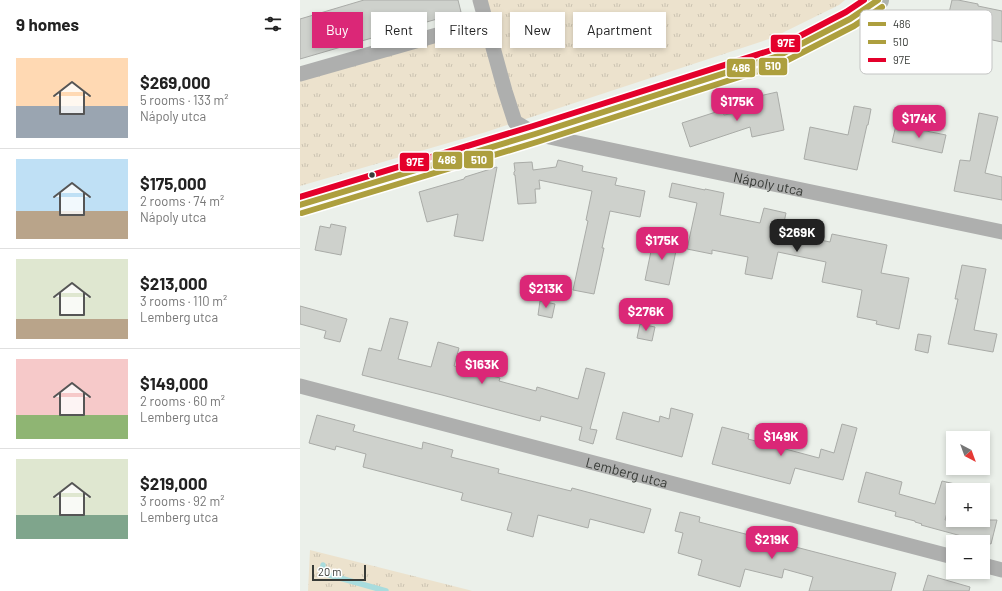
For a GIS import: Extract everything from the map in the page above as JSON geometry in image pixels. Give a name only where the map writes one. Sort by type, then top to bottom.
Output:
[{"type":"main road","points":[[863,10],[878,0]]},
{"type":"main road","points":[[300,205],[535,134],[778,56],[850,19],[860,12]]},
{"type":"street","name":"Nápoly utca","points":[[480,0],[483,12]]},
{"type":"street","points":[[300,74],[435,36]]},
{"type":"street","name":"Nápoly utca","points":[[493,48],[504,92],[515,122],[535,134],[1002,232]]},
{"type":"street","name":"Lemberg utca","points":[[300,386],[946,555]]},
{"type":"street","points":[[990,567],[1002,570]]},
{"type":"green space","points":[[480,0],[845,0],[839,5],[772,38],[486,132],[300,186],[300,74],[391,48],[427,48],[427,38],[435,36],[435,48],[502,48],[502,12],[483,12]]},
{"type":"green space","points":[[310,550],[469,590],[472,591],[308,591]]},
{"type":"building","points":[[364,0],[458,0],[461,12],[435,12],[435,20],[427,22],[427,12],[371,12],[371,38],[363,41],[363,12],[324,12]]},
{"type":"building","points":[[952,0],[958,0],[1002,11],[1002,42],[992,40],[992,10],[950,10]]},
{"type":"building","points":[[312,15],[312,48],[338,48],[300,59],[300,19]]},
{"type":"building","points":[[777,92],[784,130],[752,137],[750,127],[690,147],[682,123],[722,110],[724,115],[758,109],[755,97]]},
{"type":"building","points":[[854,106],[871,109],[857,170],[804,159],[810,127],[848,135]]},
{"type":"building","points":[[979,113],[998,117],[985,173],[1002,177],[1002,200],[954,191],[960,160],[970,161]]},
{"type":"building","points":[[896,125],[946,135],[942,153],[892,142]]},
{"type":"building","points":[[558,160],[583,166],[582,171],[617,178],[615,185],[645,191],[640,217],[610,211],[594,294],[573,290],[588,221],[586,220],[592,191],[539,180],[540,189],[535,189],[536,203],[518,204],[514,163],[532,162],[533,170],[556,167]]},
{"type":"building","points":[[497,167],[483,241],[454,236],[458,214],[427,222],[419,192],[464,179],[465,177]]},
{"type":"building","points":[[672,183],[724,193],[720,215],[760,223],[764,208],[786,213],[782,232],[830,242],[832,234],[887,245],[881,273],[909,278],[899,329],[876,324],[877,321],[857,317],[862,290],[822,282],[826,262],[778,252],[772,279],[745,274],[748,257],[712,250],[712,254],[687,249],[697,203],[669,197]]},
{"type":"building","points":[[331,224],[346,227],[341,255],[315,250],[320,226],[330,228]]},
{"type":"building","points":[[654,237],[678,241],[669,285],[645,280]]},
{"type":"building","points":[[962,265],[986,269],[974,330],[997,334],[993,352],[948,344],[958,299],[955,299]]},
{"type":"building","points":[[540,301],[555,304],[552,318],[538,315]]},
{"type":"building","points":[[300,306],[347,319],[340,342],[324,338],[326,331],[300,324]]},
{"type":"building","points":[[390,318],[408,322],[398,359],[431,367],[438,342],[459,348],[454,366],[500,378],[499,381],[536,391],[537,387],[578,399],[586,368],[605,373],[590,429],[597,430],[593,444],[579,440],[582,427],[541,416],[540,421],[362,375],[369,348],[381,351]]},
{"type":"building","points":[[640,324],[655,327],[652,341],[637,338]]},
{"type":"building","points":[[918,334],[931,336],[928,353],[915,350]]},
{"type":"building","points":[[671,408],[693,414],[682,457],[616,439],[623,412],[659,422],[660,416],[669,419]]},
{"type":"building","points":[[317,415],[355,425],[353,431],[422,449],[423,442],[453,450],[451,457],[499,469],[498,473],[571,491],[572,488],[651,509],[644,533],[590,519],[588,528],[538,515],[533,537],[507,530],[512,513],[461,500],[463,493],[363,467],[366,454],[336,446],[335,450],[309,443]]},
{"type":"building","points":[[842,424],[857,428],[843,480],[795,468],[790,484],[712,464],[722,427],[749,434],[748,439],[819,458],[821,449],[834,453]]},
{"type":"building","points":[[866,472],[902,482],[899,494],[935,504],[942,481],[951,483],[946,483],[946,527],[990,527],[990,520],[997,520],[991,544],[990,535],[958,535],[895,516],[896,512],[858,502]]},
{"type":"building","points":[[680,512],[700,517],[699,522],[896,573],[891,591],[809,591],[813,577],[784,569],[782,578],[745,569],[740,587],[698,575],[702,560],[678,553],[683,533],[675,531]]},
{"type":"building","points":[[928,575],[970,587],[969,591],[923,591]]},
{"type":"waterway","points":[[323,565],[322,573],[386,591]]},
{"type":"transit line","name":"97E","points":[[300,197],[533,126],[775,49],[846,12],[864,0]]},
{"type":"transit line","name":"486","points":[[863,10],[878,0]]},
{"type":"transit line","name":"510","points":[[878,10],[882,7]]},
{"type":"transit line","name":"486","points":[[300,205],[535,134],[778,56],[850,19],[860,12]]},
{"type":"transit line","name":"510","points":[[302,213],[537,142],[780,64],[860,22]]}]
